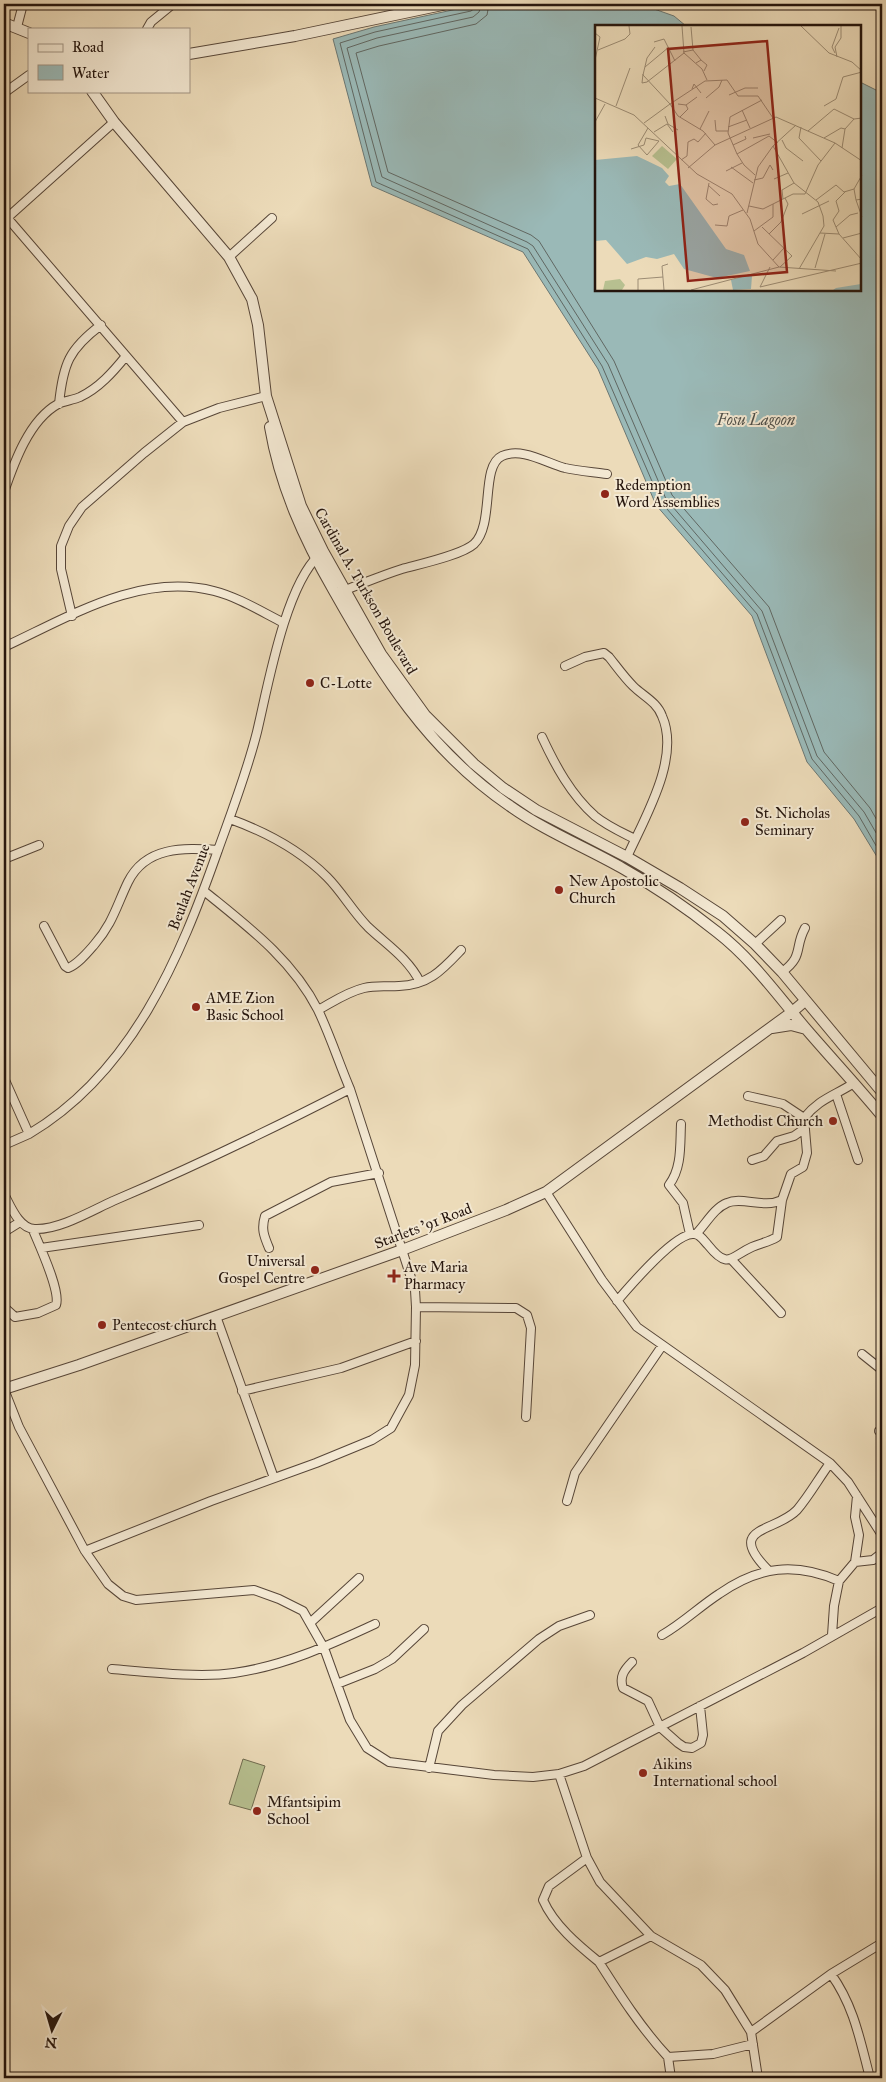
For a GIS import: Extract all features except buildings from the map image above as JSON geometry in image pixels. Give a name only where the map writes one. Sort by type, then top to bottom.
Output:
[{"type":"street","points":[[17,27],[23,4]]},
{"type":"street","points":[[148,28],[151,22],[173,4]]},
{"type":"street","points":[[190,54],[295,36],[447,4]]},
{"type":"street","points":[[4,23],[28,32]]},
{"type":"street","points":[[4,93],[28,76]]},
{"type":"street","points":[[72,616],[61,569],[61,546],[69,526],[82,507],[108,483],[183,422],[219,408],[267,400],[258,325],[252,299],[229,257],[114,122],[95,93]]},
{"type":"street","points":[[114,122],[5,216],[183,422]]},
{"type":"street","points":[[229,257],[272,218]]},
{"type":"street","points":[[59,404],[63,375],[72,352],[78,343],[101,325]]},
{"type":"street","points":[[4,492],[18,453],[27,437],[48,412],[59,404],[82,396],[97,386],[126,356]]},
{"type":"street","name":"Cardinal A. Turkson Boulevard","points":[[267,400],[292,483],[323,551],[381,654],[402,686],[425,715],[449,741],[503,788],[536,810],[627,857],[723,916],[755,944],[782,972],[881,1091]]},
{"type":"street","name":"Cardinal A. Turkson Boulevard","points":[[267,400],[280,475],[315,559],[382,672],[431,737],[481,786],[511,807],[680,902],[730,942],[754,967],[882,1116]]},
{"type":"street","points":[[345,590],[399,570],[461,551],[474,544],[482,532],[494,462],[500,457],[508,454],[519,454],[563,468],[606,474]]},
{"type":"street","name":"Beulah Avenue","points":[[4,1146],[50,1122],[96,1080],[130,1038],[165,979],[204,891],[230,819],[256,734],[284,623],[302,580],[315,559],[323,551]]},
{"type":"street","points":[[4,647],[116,597],[143,590],[180,586],[197,587],[228,595],[284,623]]},
{"type":"street","points":[[565,666],[585,657],[604,653],[609,656],[634,688],[655,705],[662,715],[667,732],[665,766],[658,787],[627,857]]},
{"type":"street","points":[[542,737],[564,779],[586,807],[606,824],[635,840]]},
{"type":"street","points":[[230,819],[260,830],[313,864],[340,891],[370,928],[405,960],[420,982]]},
{"type":"street","points":[[4,859],[39,845]]},
{"type":"street","points":[[44,926],[65,966],[68,968],[88,952],[106,932],[128,882],[135,869],[144,861],[173,850],[188,848],[218,850]]},
{"type":"street","points":[[85,1551],[372,1440],[391,1428],[409,1395],[415,1365],[416,1308],[414,1281],[402,1250],[379,1173],[350,1088],[318,1010],[303,986],[264,940],[204,891]]},
{"type":"street","points":[[755,944],[781,920]]},
{"type":"street","points":[[782,972],[793,964],[799,951],[800,937],[805,928]]},
{"type":"street","points":[[318,1010],[349,992],[383,985],[399,986],[420,982],[439,973],[461,950]]},
{"type":"street","name":"Starlets '91 Road","points":[[4,1389],[79,1365],[402,1250],[506,1210],[546,1192],[771,1028],[805,1001]]},
{"type":"street","points":[[771,1028],[790,1025],[806,1029]]},
{"type":"street","points":[[4,1078],[29,1134]]},
{"type":"street","points":[[693,1234],[703,1238],[718,1257],[724,1260],[731,1260],[752,1247],[777,1237],[782,1200],[791,1174],[801,1170],[808,1153],[804,1118],[821,1100],[836,1094],[854,1083]]},
{"type":"street","points":[[33,1230],[54,1227],[161,1180],[275,1128],[350,1088]]},
{"type":"street","points":[[869,1100],[881,1091]]},
{"type":"street","points":[[836,1094],[858,1160]]},
{"type":"street","points":[[748,1096],[784,1104],[804,1118]]},
{"type":"street","points":[[681,1124],[678,1168],[676,1176],[668,1185],[683,1203],[693,1234]]},
{"type":"street","points":[[752,1160],[764,1156],[776,1141],[794,1136],[804,1129]]},
{"type":"street","points":[[269,1248],[262,1226],[266,1216],[331,1182],[379,1173]]},
{"type":"street","points":[[546,1192],[637,1327],[830,1463],[848,1482],[882,1535]]},
{"type":"street","points":[[4,1194],[20,1222],[33,1230],[58,1298],[56,1305],[38,1313],[15,1317],[4,1307]]},
{"type":"street","points":[[618,1301],[664,1250],[693,1234],[725,1203],[735,1201],[769,1204],[782,1200]]},
{"type":"street","points":[[4,1232],[20,1222]]},
{"type":"street","points":[[41,1248],[199,1225]]},
{"type":"street","points":[[731,1260],[781,1313]]},
{"type":"street","points":[[416,1308],[516,1308],[527,1315],[531,1328],[526,1417]]},
{"type":"street","points":[[216,1316],[274,1478]]},
{"type":"street","points":[[242,1391],[341,1368],[416,1341]]},
{"type":"street","points":[[567,1501],[576,1473],[662,1346]]},
{"type":"street","points":[[862,1354],[882,1370]]},
{"type":"street","points":[[4,1389],[18,1427],[85,1551],[108,1584],[122,1596],[136,1600],[154,1600],[254,1590],[279,1598],[304,1611],[324,1648],[350,1720],[367,1748],[389,1762],[494,1775],[533,1777],[559,1774],[584,1766],[660,1727],[803,1653],[882,1608]]},
{"type":"street","points":[[770,1571],[755,1557],[752,1541],[756,1532],[778,1522],[796,1510],[830,1463]]},
{"type":"street","points":[[832,1636],[834,1606],[839,1581],[855,1562],[859,1535],[856,1517],[857,1496]]},
{"type":"street","points":[[855,1562],[873,1560],[882,1553]]},
{"type":"street","points":[[662,1635],[734,1584],[770,1571],[789,1568],[818,1572],[839,1581]]},
{"type":"street","points":[[310,1623],[360,1578]]},
{"type":"street","points":[[428,1768],[438,1731],[462,1704],[539,1639],[559,1626],[590,1615]]},
{"type":"street","points":[[112,1669],[201,1674],[234,1673],[279,1663],[324,1648],[375,1624]]},
{"type":"street","points":[[337,1684],[375,1669],[392,1659],[424,1628]]},
{"type":"street","points":[[632,1662],[623,1671],[621,1683],[623,1688],[648,1701],[660,1727],[684,1747],[692,1748],[701,1743],[703,1734],[700,1706]]},
{"type":"street","points":[[559,1774],[587,1858],[600,1882],[651,1936],[701,1965],[725,1990],[751,2032],[758,2078]]},
{"type":"street","points":[[587,1858],[549,1886],[543,1900],[548,1912],[579,1946],[599,1962],[623,2000],[655,2043],[668,2057],[671,2078]]},
{"type":"street","points":[[599,1962],[651,1936]]},
{"type":"street","points":[[751,2032],[831,1974],[882,1943]]},
{"type":"street","points":[[831,1974],[843,1991],[851,2008],[870,2078]]},
{"type":"street","points":[[668,2057],[713,2054],[753,2044]]},
{"type":"green space","points":[[243,1759],[265,1766],[251,1810],[229,1804]]},
{"type":"water","name":"Fosu Lagoon","points":[[480,4],[640,4],[674,16],[685,25],[595,25],[595,291],[861,291],[861,82],[882,93],[882,865],[854,819],[807,762],[752,616],[656,505],[598,369],[523,252],[372,186],[333,39],[374,27]]},
{"type":"place","name":"Redemption Word Assemblies","points":[[605,494]]},
{"type":"place","name":"C-Lotte","points":[[310,683]]},
{"type":"place","name":"St. Nicholas Seminary","points":[[745,822]]},
{"type":"place","name":"New Apostolic Church","points":[[559,890]]},
{"type":"place","name":"AME Zion Basic School","points":[[196,1007]]},
{"type":"place","name":"Methodist Church","points":[[833,1121]]},
{"type":"place","name":"Universal Gospel Centre","points":[[315,1270]]},
{"type":"place","name":"Ave Maria Pharmacy","points":[[394,1276]]},
{"type":"place","name":"Pentecost church","points":[[102,1325]]},
{"type":"place","name":"Aikins International school","points":[[643,1773]]},
{"type":"place","name":"Mfantsipim School","points":[[257,1811]]}]
